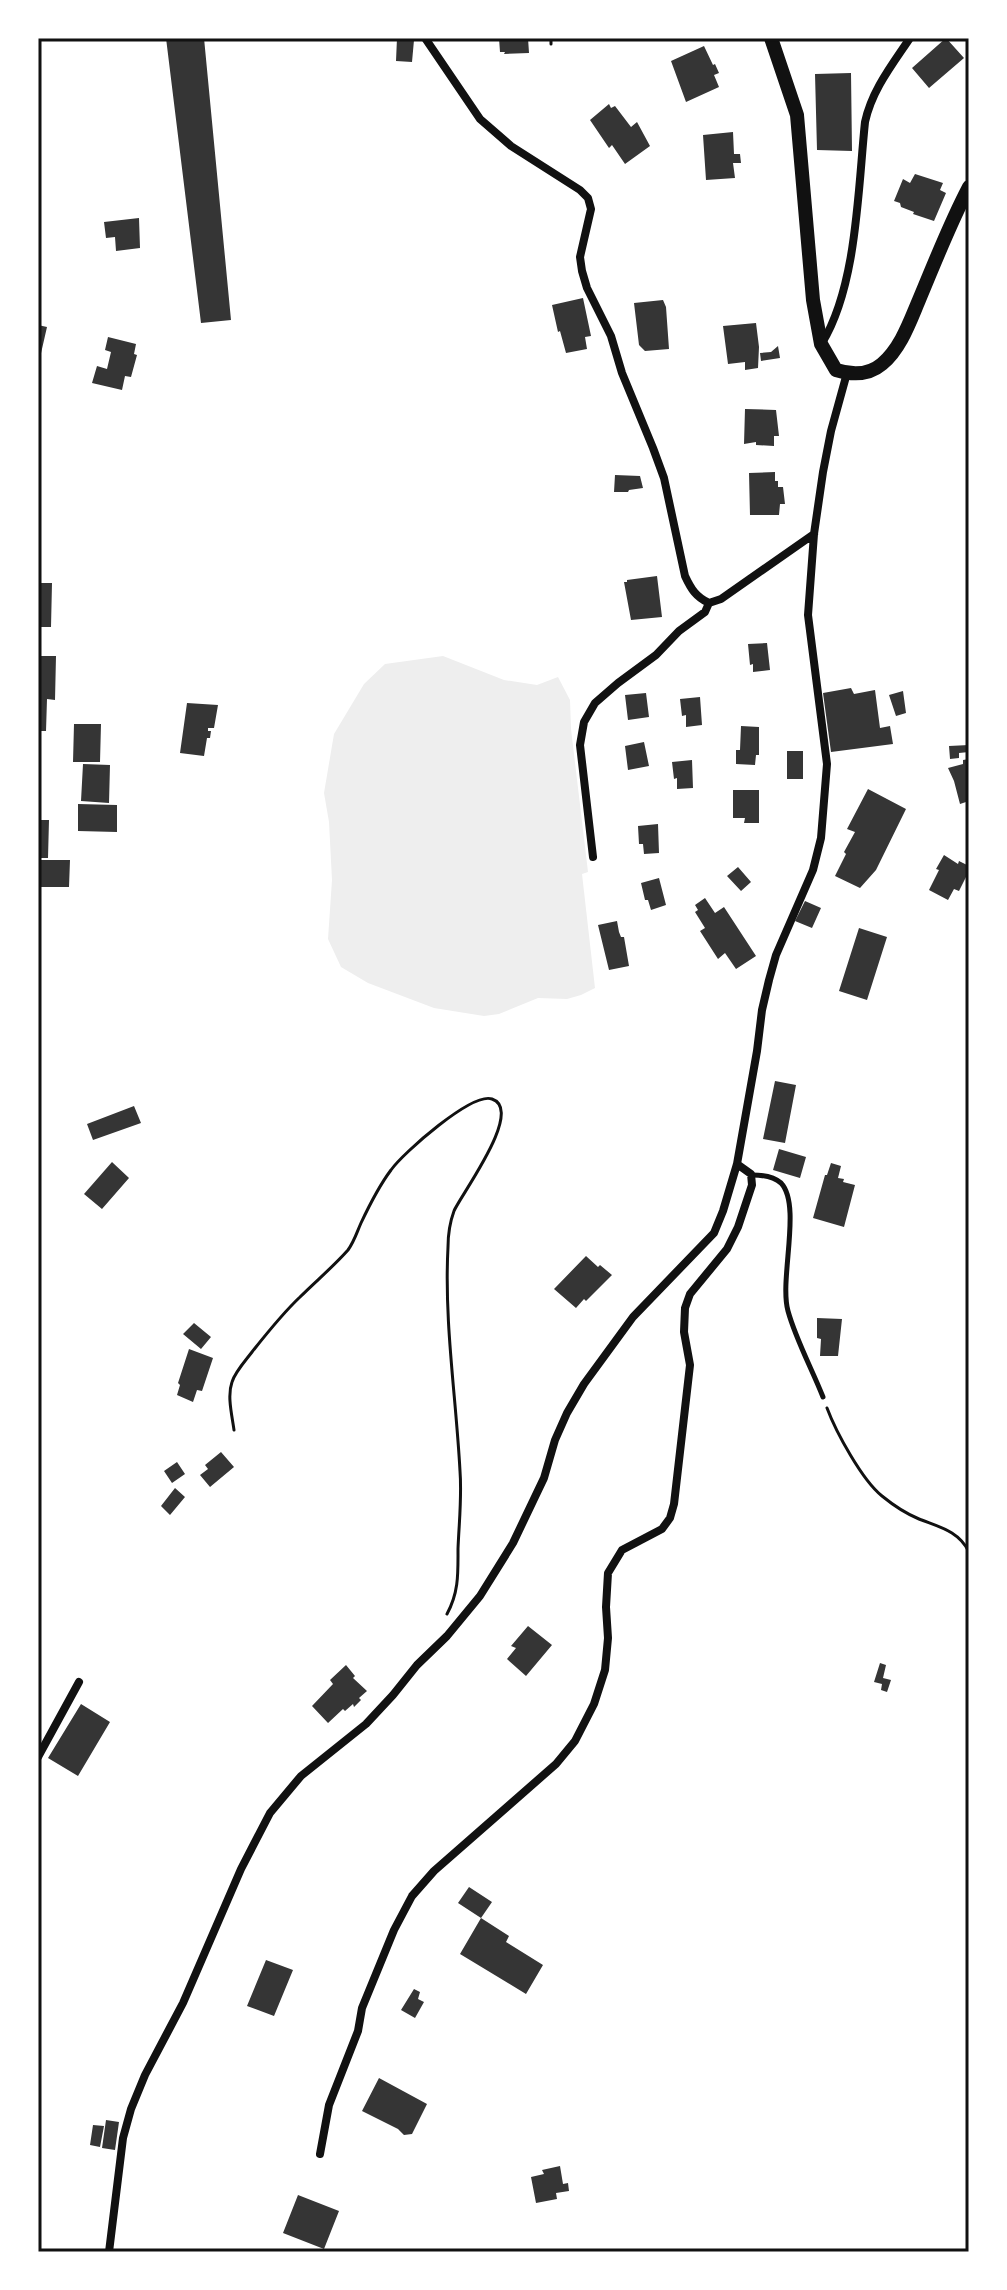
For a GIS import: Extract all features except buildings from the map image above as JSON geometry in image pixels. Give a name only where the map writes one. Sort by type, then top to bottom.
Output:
[{"type":"main road","points":[[771,38],[797,115],[813,300],[821,344],[836,370],[862,373],[880,366],[891,355],[906,329],[969,187]]},
{"type":"street","points":[[425,38],[480,119],[511,146],[588,198],[591,209],[580,257],[587,288],[611,336],[627,386],[664,478],[685,576],[699,598],[709,603],[721,599],[814,534]]},
{"type":"street","points":[[821,344],[844,291],[849,267],[868,107],[910,38]]},
{"type":"street","points":[[109,2252],[123,2138],[131,2109],[145,2075],[183,2003],[255,1838],[270,1813],[301,1776],[366,1724],[480,1596],[513,1543],[544,1478],[567,1413],[584,1384],[633,1317],[714,1233],[723,1211],[737,1164],[769,980],[776,955],[813,870],[821,838],[827,764],[809,629],[814,534],[831,431],[847,373]]},
{"type":"street","points":[[593,857],[580,745],[584,722],[595,703],[656,655],[679,631],[705,612],[709,603]]},
{"type":"street","points":[[320,2154],[329,2105],[358,2031],[362,2008],[394,1930],[412,1896],[434,1871],[556,1764],[575,1741],[594,1704],[605,1670],[608,1573],[622,1550],[662,1529],[670,1518],[674,1504],[690,1365],[684,1332],[685,1308],[690,1294],[716,1265],[732,1238],[752,1185],[751,1174],[737,1164]]},
{"type":"street","points":[[38,1757],[79,1682]]},
{"type":"lane","points":[[751,1174],[779,1181],[785,1190],[790,1208],[787,1309],[823,1397]]},
{"type":"path","points":[[234,1430],[230,1400],[232,1382],[265,1336],[351,1246],[391,1170],[412,1148],[456,1113],[477,1100],[496,1101],[501,1123],[482,1165],[454,1210],[448,1234],[449,1333],[461,1473],[459,1576],[454,1601],[445,1617],[447,1636]]},
{"type":"path","points":[[823,1397],[847,1448],[881,1496],[918,1518],[952,1531],[965,1543],[969,1552]]},
{"type":"shaded area","points":[[443,656],[504,680],[537,685],[558,677],[570,700],[588,872],[582,874],[595,988],[581,995],[567,999],[538,998],[499,1014],[484,1016],[434,1008],[368,983],[341,967],[328,939],[332,880],[324,793],[334,734],[364,684],[385,664]]}]
